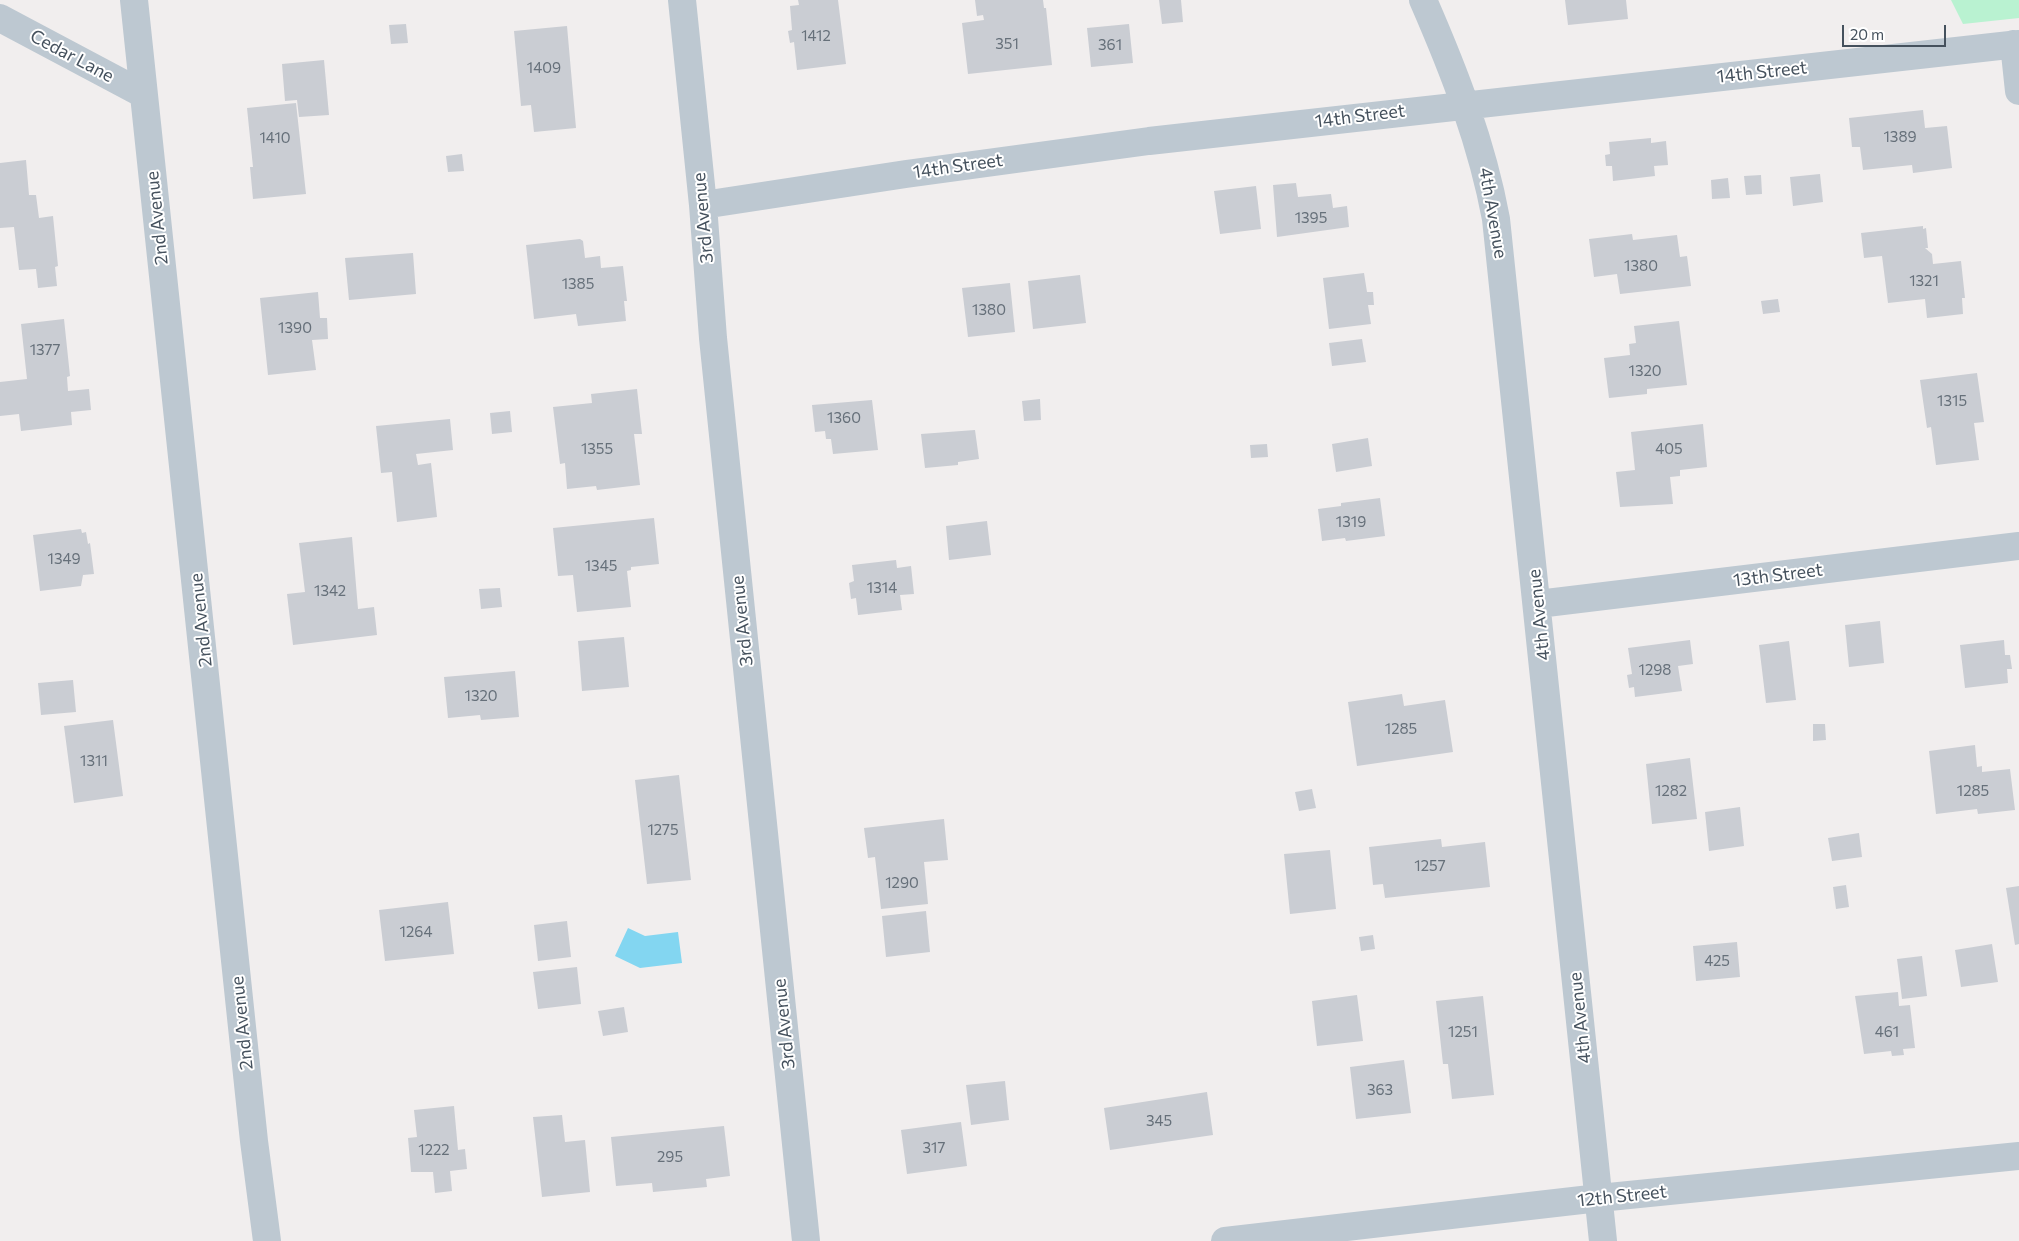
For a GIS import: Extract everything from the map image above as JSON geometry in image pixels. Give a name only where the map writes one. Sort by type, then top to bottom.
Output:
[{"type":"street","name":"2nd Avenue","points":[[134,0],[266,1241]]},
{"type":"street","name":"3rd Avenue","points":[[682,0],[703,205],[713,338],[806,1241]]},
{"type":"street","name":"4th Avenue","points":[[1423,0],[1465,104],[1482,152],[1496,219],[1538,604],[1603,1241]]},
{"type":"street","name":"Cedar Lane","points":[[0,18],[143,94]]},
{"type":"street","name":"14th Street","points":[[703,205],[1084,149],[1465,104],[2016,44]]},
{"type":"street","points":[[2016,44],[2019,91]]},
{"type":"street","name":"13th Street","points":[[1538,604],[2019,546]]},
{"type":"street","name":"12th Street","points":[[1225,1241],[1599,1198],[2019,1156]]},
{"type":"green space","points":[[1951,0],[2019,0],[2019,18],[1963,24]]},
{"type":"water","points":[[628,928],[645,936],[678,932],[682,963],[640,968],[615,956]]},
{"type":"building","points":[[798,0],[838,0],[846,64],[797,70],[794,42],[790,43],[788,31],[792,30],[790,6],[799,5]]},
{"type":"building","points":[[975,0],[1043,0],[1044,8],[1046,8],[1052,65],[968,74],[962,23],[984,20],[983,15],[977,16]]},
{"type":"building","points":[[1159,0],[1181,0],[1183,22],[1162,24]]},
{"type":"building","points":[[1565,0],[1626,0],[1628,19],[1568,25]]},
{"type":"building","points":[[406,24],[408,43],[391,44],[389,25]]},
{"type":"building","points":[[1129,24],[1133,63],[1091,67],[1087,28]]},
{"type":"building","points":[[567,26],[576,128],[534,132],[531,105],[521,106],[514,31]]},
{"type":"building","points":[[324,60],[329,115],[299,117],[297,100],[285,101],[282,64]]},
{"type":"building","points":[[296,103],[306,194],[253,199],[250,167],[253,167],[247,108]]},
{"type":"building","points":[[1923,110],[1925,128],[1947,126],[1952,168],[1913,173],[1912,165],[1863,170],[1860,147],[1852,147],[1849,118]]},
{"type":"building","points":[[1651,138],[1651,143],[1666,141],[1668,165],[1654,166],[1655,176],[1613,181],[1612,166],[1606,166],[1605,155],[1610,154],[1609,142]]},
{"type":"building","points":[[462,154],[464,171],[448,172],[446,156]]},
{"type":"building","points":[[26,160],[29,195],[36,195],[39,218],[53,216],[58,266],[55,267],[57,286],[38,288],[36,269],[19,270],[14,227],[0,228],[0,163]]},
{"type":"building","points":[[1820,174],[1823,202],[1793,206],[1790,177]]},
{"type":"building","points":[[1761,175],[1762,194],[1746,195],[1744,176]]},
{"type":"building","points":[[1728,178],[1730,198],[1712,199],[1711,180]]},
{"type":"building","points":[[1296,183],[1298,197],[1331,194],[1333,208],[1347,206],[1349,227],[1277,237],[1273,185]]},
{"type":"building","points":[[1256,186],[1261,229],[1220,234],[1214,191]]},
{"type":"building","points":[[1923,226],[1923,229],[1926,228],[1928,248],[1925,248],[1932,254],[1933,264],[1961,261],[1965,298],[1962,298],[1963,314],[1927,318],[1925,299],[1888,303],[1882,256],[1864,258],[1861,233]]},
{"type":"building","points":[[1632,234],[1633,240],[1677,235],[1680,257],[1687,256],[1691,286],[1620,294],[1617,274],[1594,277],[1589,239]]},
{"type":"building","points":[[580,239],[583,241],[585,258],[600,256],[601,268],[623,266],[627,301],[624,301],[626,321],[578,326],[576,314],[534,319],[526,245]]},
{"type":"building","points":[[413,253],[416,294],[349,300],[345,258]]},
{"type":"building","points":[[1364,273],[1367,292],[1373,292],[1374,305],[1368,305],[1371,324],[1329,329],[1323,278]]},
{"type":"building","points":[[1080,275],[1086,323],[1033,329],[1028,281]]},
{"type":"building","points":[[1010,283],[1015,332],[968,337],[962,288]]},
{"type":"building","points":[[318,292],[320,318],[327,318],[328,339],[312,340],[316,370],[268,375],[260,298]]},
{"type":"building","points":[[1778,299],[1780,312],[1763,314],[1761,301]]},
{"type":"building","points":[[64,319],[70,376],[67,377],[68,391],[89,389],[91,410],[71,412],[72,425],[21,431],[19,414],[0,416],[0,382],[27,379],[21,324]]},
{"type":"building","points":[[1679,321],[1687,385],[1647,389],[1647,394],[1609,398],[1604,358],[1630,355],[1629,344],[1636,343],[1634,326]]},
{"type":"building","points":[[1362,339],[1366,362],[1332,366],[1329,343]]},
{"type":"building","points":[[1977,373],[1984,422],[1974,423],[1979,460],[1936,465],[1931,427],[1927,428],[1920,380]]},
{"type":"building","points":[[637,389],[642,434],[634,434],[640,485],[597,490],[596,486],[567,489],[565,463],[560,464],[553,407],[592,403],[591,394]]},
{"type":"building","points":[[1040,399],[1041,420],[1024,421],[1022,401]]},
{"type":"building","points":[[872,400],[878,450],[833,454],[831,439],[826,439],[825,431],[815,432],[812,405]]},
{"type":"building","points":[[510,411],[512,432],[492,434],[490,413]]},
{"type":"building","points":[[450,419],[453,450],[416,454],[418,465],[431,463],[437,517],[397,522],[392,472],[381,473],[376,426]]},
{"type":"building","points":[[1703,424],[1707,467],[1680,470],[1680,476],[1670,477],[1673,504],[1620,507],[1616,472],[1635,470],[1631,432]]},
{"type":"building","points":[[975,430],[979,459],[958,462],[958,465],[925,468],[921,434]]},
{"type":"building","points":[[1368,438],[1372,466],[1336,472],[1332,444]]},
{"type":"building","points":[[1267,444],[1268,457],[1251,458],[1250,445]]},
{"type":"building","points":[[1380,498],[1385,536],[1346,541],[1345,538],[1322,541],[1318,509],[1341,506],[1341,503]]},
{"type":"building","points":[[654,518],[659,564],[631,567],[631,570],[627,571],[631,607],[577,612],[573,575],[558,576],[553,528]]},
{"type":"building","points":[[987,521],[991,555],[949,560],[946,526]]},
{"type":"building","points":[[81,529],[82,533],[86,532],[88,544],[90,543],[94,574],[83,575],[81,586],[40,591],[33,535]]},
{"type":"building","points":[[352,537],[358,609],[374,607],[377,635],[293,645],[287,594],[305,592],[299,543]]},
{"type":"building","points":[[896,560],[897,568],[911,566],[914,594],[900,595],[902,610],[858,615],[856,598],[851,599],[849,583],[854,581],[852,565]]},
{"type":"building","points":[[500,588],[502,607],[481,609],[479,589]]},
{"type":"building","points":[[1880,621],[1884,663],[1849,667],[1845,625]]},
{"type":"building","points":[[624,637],[629,687],[582,691],[578,641]]},
{"type":"building","points":[[1690,640],[1693,664],[1678,666],[1682,691],[1635,697],[1634,687],[1629,688],[1627,675],[1632,674],[1628,648]]},
{"type":"building","points":[[2004,640],[2005,655],[2010,655],[2012,669],[2007,669],[2008,683],[1965,688],[1960,645]]},
{"type":"building","points":[[1789,641],[1796,700],[1766,703],[1759,645]]},
{"type":"building","points":[[515,671],[519,717],[481,720],[480,715],[448,718],[444,677]]},
{"type":"building","points":[[73,680],[76,712],[41,715],[38,683]]},
{"type":"building","points":[[1402,694],[1404,706],[1445,700],[1453,752],[1357,766],[1348,702]]},
{"type":"building","points":[[113,720],[123,796],[74,803],[64,726]]},
{"type":"building","points":[[1813,724],[1825,724],[1826,740],[1813,741]]},
{"type":"building","points":[[1975,745],[1977,767],[1982,766],[1982,772],[2010,769],[2015,810],[1978,814],[1977,809],[1936,814],[1929,751]]},
{"type":"building","points":[[1690,758],[1697,819],[1652,824],[1646,764]]},
{"type":"building","points":[[679,775],[691,880],[647,884],[635,780]]},
{"type":"building","points":[[1312,789],[1316,808],[1299,811],[1295,792]]},
{"type":"building","points":[[1740,807],[1744,846],[1709,851],[1705,812]]},
{"type":"building","points":[[944,819],[948,860],[924,862],[928,904],[881,909],[875,857],[868,858],[864,828]]},
{"type":"building","points":[[1859,833],[1862,857],[1832,861],[1828,838]]},
{"type":"building","points":[[1441,839],[1442,847],[1485,842],[1490,887],[1385,898],[1383,884],[1373,885],[1369,847]]},
{"type":"building","points":[[1330,850],[1336,909],[1290,914],[1284,854]]},
{"type":"building","points":[[1846,885],[1849,907],[1836,909],[1833,887]]},
{"type":"building","points":[[2019,886],[2019,944],[2015,945],[2006,888]]},
{"type":"building","points":[[448,902],[454,954],[385,961],[379,910]]},
{"type":"building","points":[[926,911],[930,952],[886,957],[882,916]]},
{"type":"building","points":[[567,921],[571,957],[538,961],[534,925]]},
{"type":"building","points":[[1373,935],[1375,949],[1361,951],[1359,937]]},
{"type":"building","points":[[1737,942],[1740,977],[1696,981],[1693,946]]},
{"type":"building","points":[[1992,944],[1998,982],[1961,987],[1955,950]]},
{"type":"building","points":[[1922,956],[1927,996],[1902,999],[1897,959]]},
{"type":"building","points":[[577,967],[581,1004],[538,1009],[533,972]]},
{"type":"building","points":[[1898,992],[1899,1006],[1910,1005],[1915,1048],[1903,1049],[1904,1055],[1892,1056],[1891,1051],[1864,1054],[1855,996]]},
{"type":"building","points":[[1357,995],[1363,1041],[1317,1046],[1312,1001]]},
{"type":"building","points":[[1483,996],[1494,1095],[1452,1099],[1448,1064],[1443,1064],[1436,1001]]},
{"type":"building","points":[[624,1007],[628,1032],[603,1036],[598,1011]]},
{"type":"building","points":[[1404,1060],[1411,1113],[1356,1119],[1350,1067]]},
{"type":"building","points":[[1005,1081],[1009,1120],[971,1125],[966,1085]]},
{"type":"building","points":[[1207,1092],[1213,1135],[1110,1150],[1104,1108]]},
{"type":"building","points":[[454,1106],[458,1150],[465,1149],[467,1169],[450,1171],[452,1191],[435,1193],[433,1172],[411,1172],[408,1138],[417,1137],[414,1110]]},
{"type":"building","points":[[562,1115],[565,1142],[585,1140],[590,1192],[542,1197],[533,1117]]},
{"type":"building","points":[[961,1122],[967,1166],[907,1174],[901,1130]]},
{"type":"building","points":[[724,1126],[730,1176],[706,1179],[707,1187],[653,1192],[652,1183],[616,1186],[611,1137]]}]
